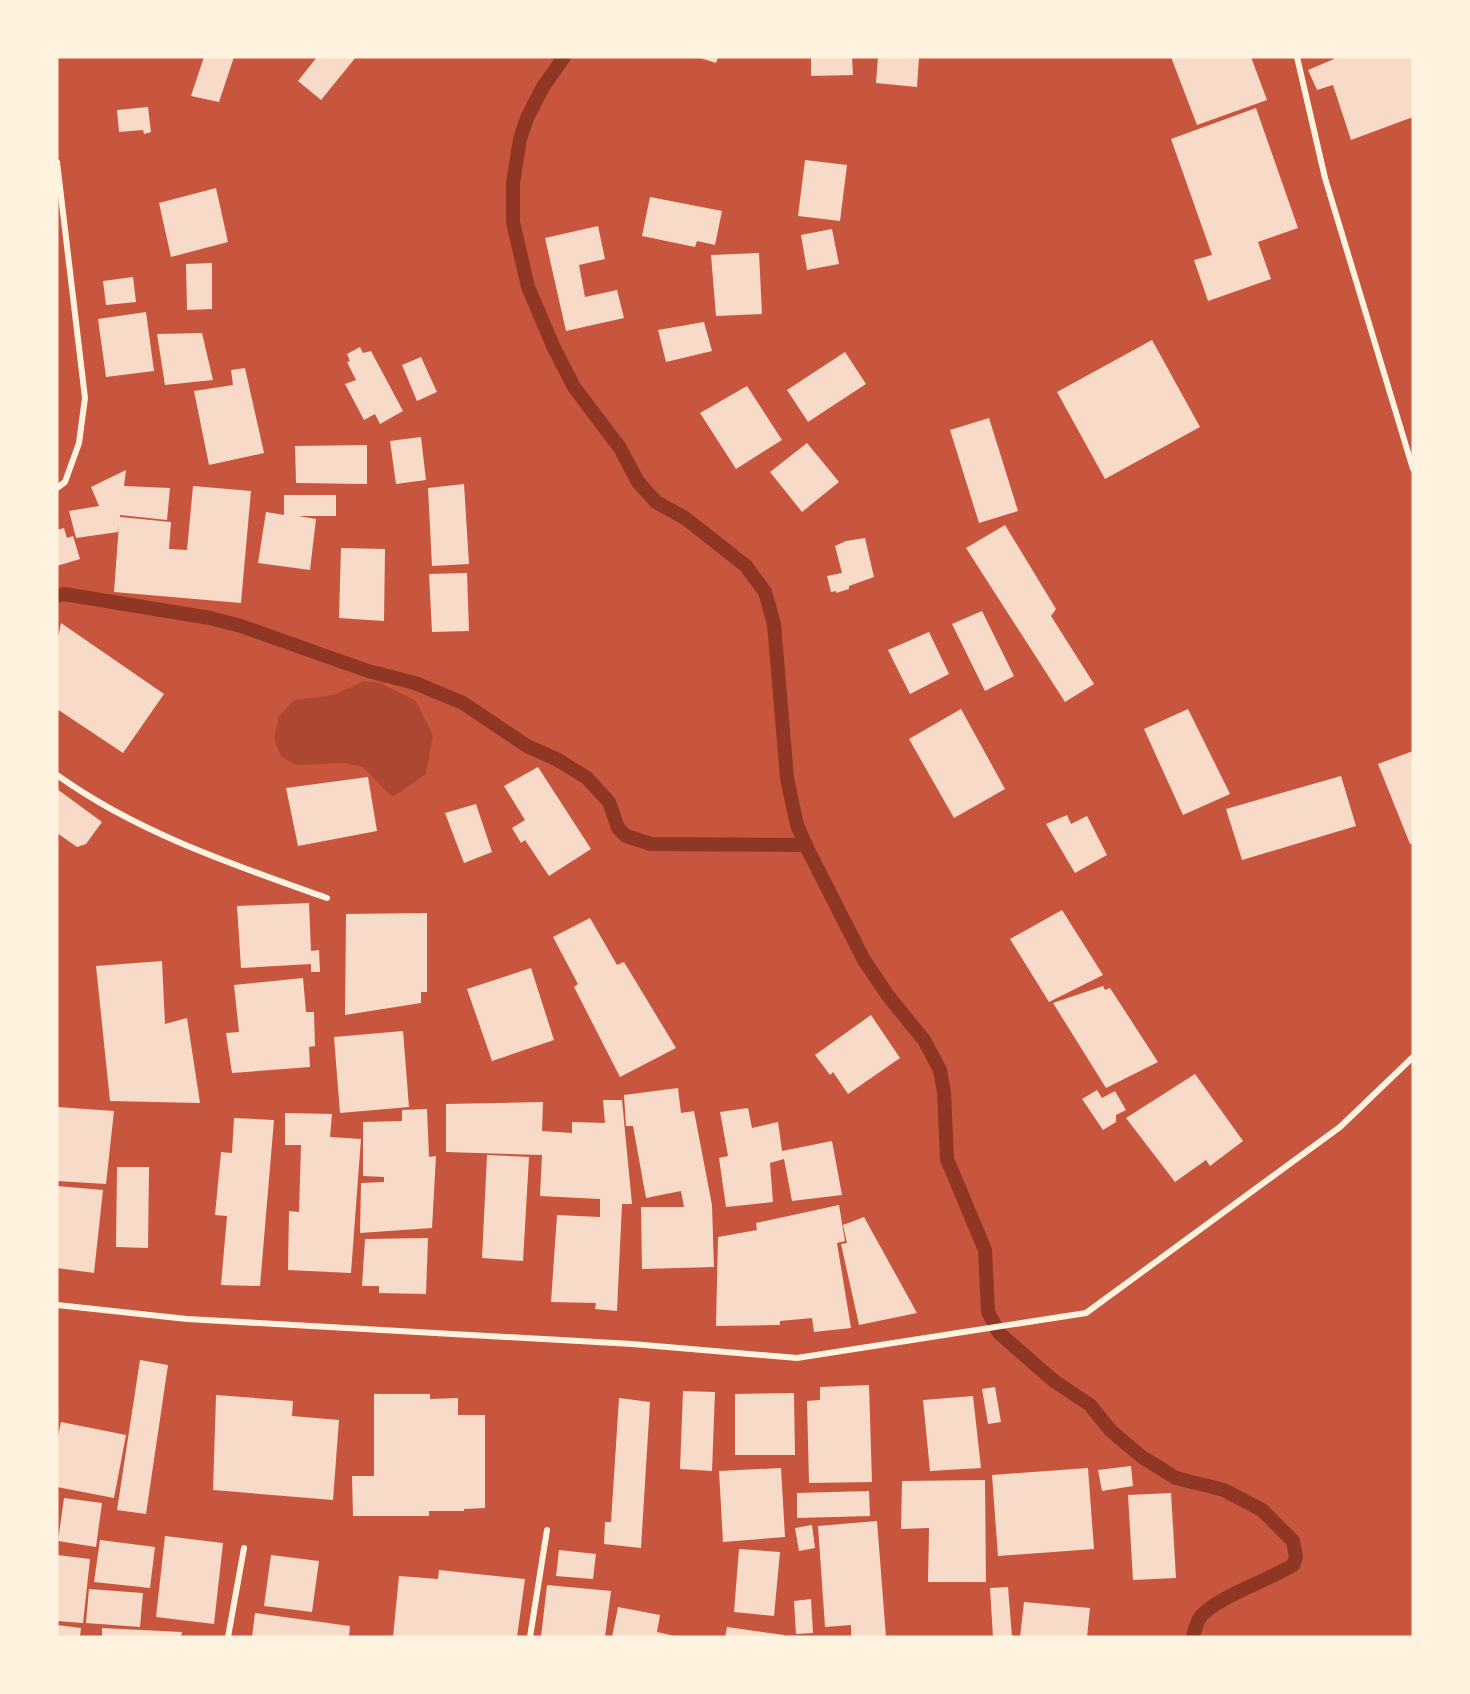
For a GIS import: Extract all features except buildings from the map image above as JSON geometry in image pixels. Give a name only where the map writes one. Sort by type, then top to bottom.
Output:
[{"type":"street","points":[[1297,57],[1325,178],[1413,469]]},
{"type":"street","points":[[57,162],[85,398],[79,442],[65,482],[57,488]]},
{"type":"street","points":[[57,775],[122,815],[184,844],[327,898]]},
{"type":"street","points":[[57,1305],[187,1319],[632,1344],[797,1358],[1086,1313],[1340,1126],[1413,1057]]},
{"type":"street","points":[[530,1637],[547,1530]]},
{"type":"street","points":[[228,1637],[244,1548]]},
{"type":"shaded area","points":[[364,681],[380,683],[416,701],[433,735],[426,774],[394,796],[389,794],[363,767],[346,763],[296,765],[281,756],[274,739],[279,716],[294,700],[334,695]]},
{"type":"waterway","points":[[564,57],[543,87],[527,118],[520,139],[513,183],[513,222],[528,287],[554,348],[574,387],[620,448],[638,482],[656,502],[685,518],[746,566],[765,592],[774,624],[787,778],[797,825],[864,960],[889,997],[924,1040],[940,1070],[944,1092],[947,1159],[985,1250],[988,1312],[999,1333],[1054,1381],[1090,1405],[1111,1431],[1142,1457],[1176,1478],[1224,1490],[1262,1510],[1293,1541],[1296,1557],[1293,1565],[1231,1595],[1210,1608],[1198,1620],[1193,1637]]},
{"type":"waterway","points":[[57,596],[64,594],[210,618],[241,626],[368,671],[415,683],[463,703],[527,746],[558,760],[587,778],[609,802],[618,828],[626,836],[651,844],[806,845]]}]
